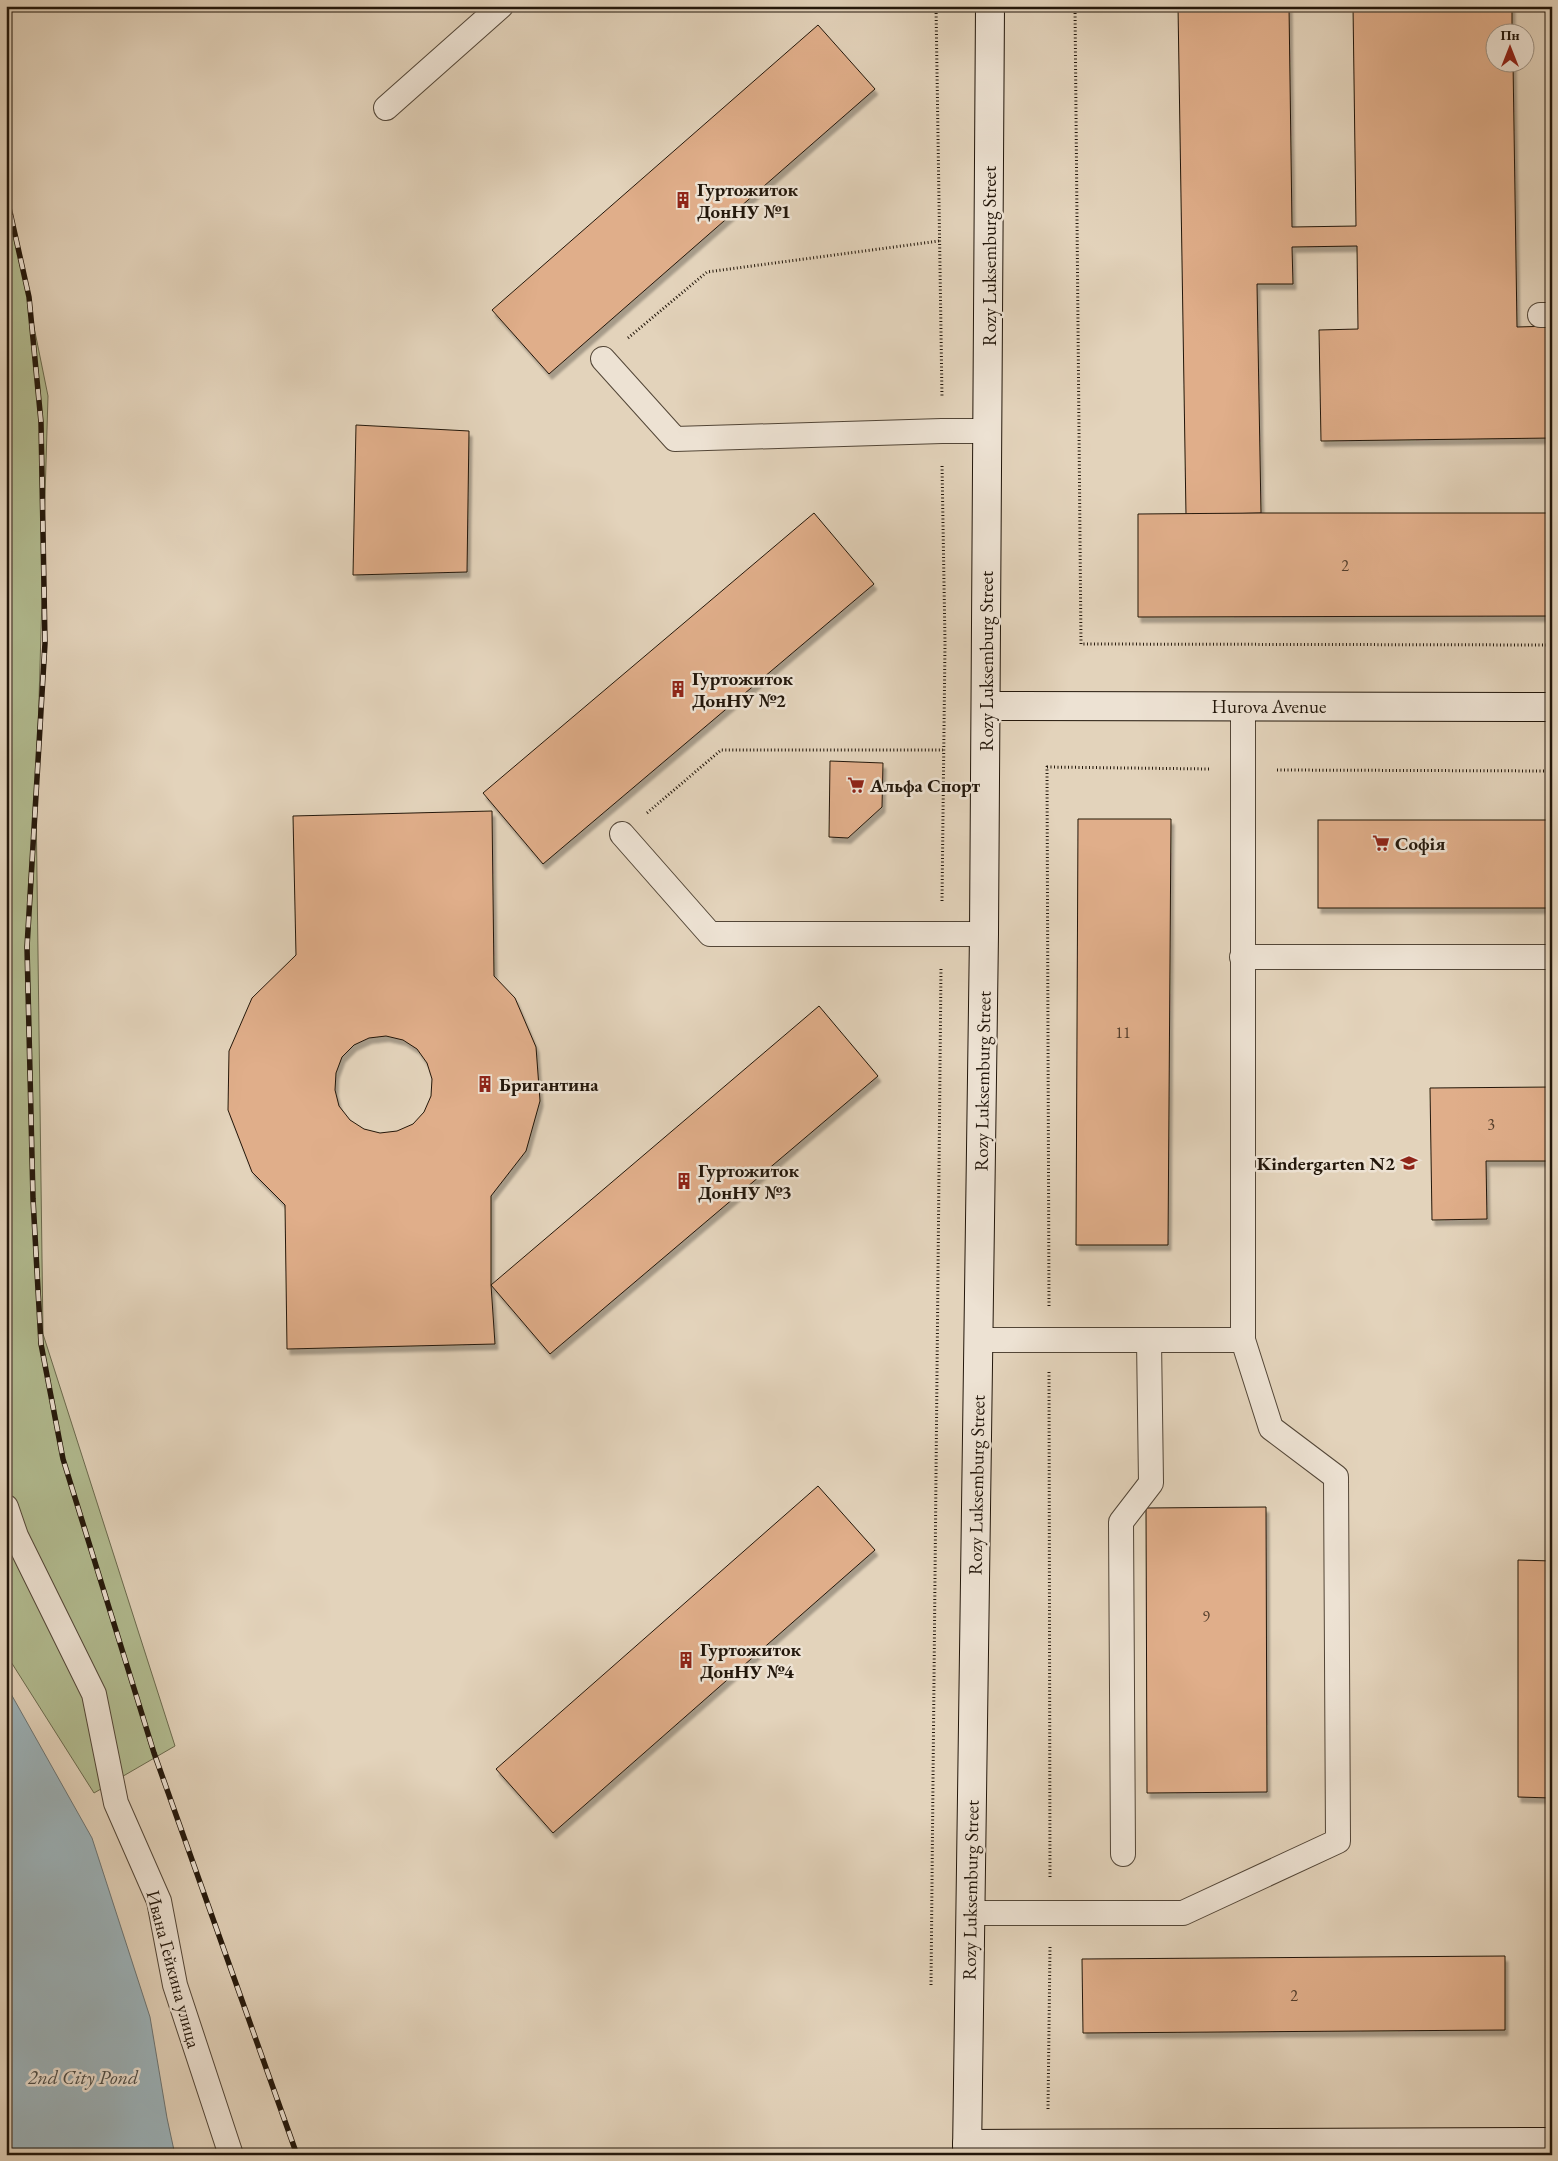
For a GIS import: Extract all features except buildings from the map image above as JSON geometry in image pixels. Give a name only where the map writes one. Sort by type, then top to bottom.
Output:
[{"type":"street","name":"Rozy Luksemburg Street","points":[[967,2149],[984,934],[990,6]]},
{"type":"street","name":"Hurova Avenue","points":[[986,706],[1552,707]]},
{"type":"street","points":[[967,2149],[1047,2142],[1552,2142]]},
{"type":"lane","points":[[386,108],[501,6]]},
{"type":"lane","points":[[603,359],[675,439],[988,431]]},
{"type":"lane","points":[[970,1913],[1183,1913],[1338,1842],[1336,1477],[1271,1428],[1243,1340],[1243,706]]},
{"type":"lane","points":[[622,834],[710,934],[984,934]]},
{"type":"lane","points":[[1242,958],[1552,958]]},
{"type":"lane","points":[[978,1340],[1243,1340]]},
{"type":"lane","points":[[1123,1854],[1121,1522],[1151,1483],[1149,1340]]},
{"type":"lane","name":"Ивана Гейкина улица","points":[[6,1507],[16,1536],[94,1694],[116,1803],[159,1901],[175,1985],[230,2155]]},
{"type":"path","points":[[931,1986],[945,643],[936,6]]},
{"type":"path","points":[[1076,6],[1082,644],[1552,645]]},
{"type":"path","points":[[603,359],[707,272],[939,240]]},
{"type":"path","points":[[622,834],[721,750],[943,750]]},
{"type":"path","points":[[1047,2142],[1050,1913],[1047,767],[1552,771]]},
{"type":"green space","points":[[6,189],[48,396],[36,801],[43,1334],[175,1746],[94,1793],[6,1654]]},
{"type":"water","name":"2nd City Pond","points":[[6,1685],[92,1838],[150,2017],[175,2155],[6,2155]]},
{"type":"railway","points":[[6,194],[29,297],[41,422],[45,643],[27,947],[33,1199],[41,1344],[63,1459],[154,1753],[297,2155]]},
{"type":"place","name":"Гуртожиток ДонНУ №1","points":[[683,200]]},
{"type":"place","name":"Гуртожиток ДонНУ №2","points":[[678,689]]},
{"type":"place","name":"Альфа Спорт","points":[[856,785]]},
{"type":"place","name":"Софія","points":[[1381,843]]},
{"type":"place","name":"Бригантина","points":[[485,1084]]},
{"type":"place","name":"Kindergarten N2","points":[[1409,1163]]},
{"type":"place","name":"Гуртожиток ДонНУ №3","points":[[684,1181]]},
{"type":"place","name":"Гуртожиток ДонНУ №4","points":[[686,1660]]}]
